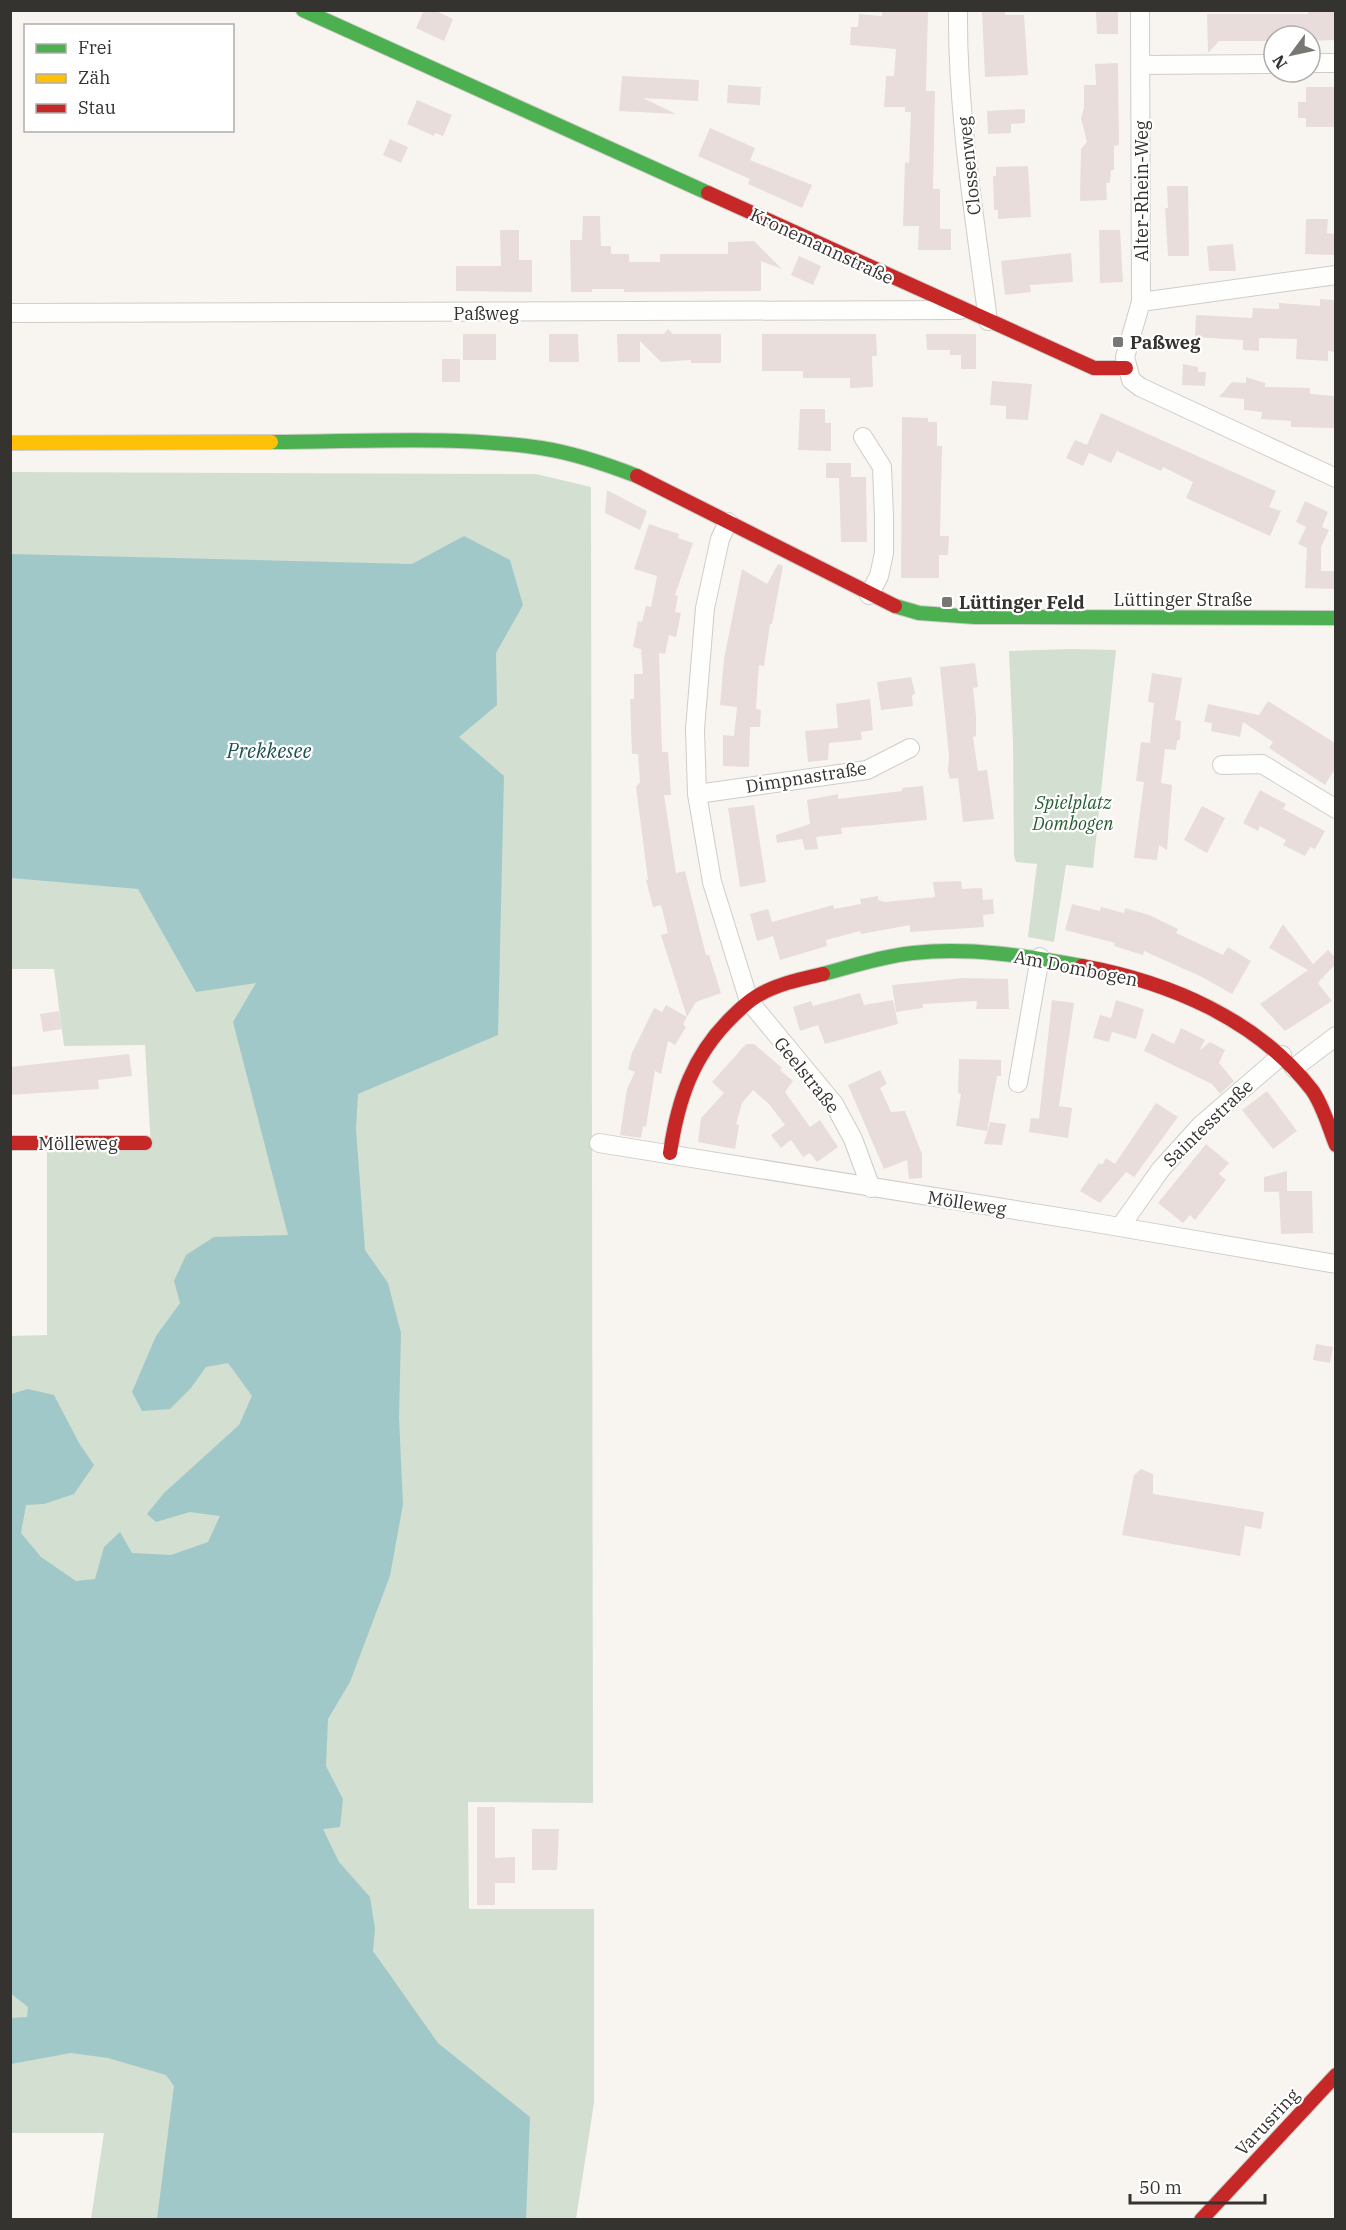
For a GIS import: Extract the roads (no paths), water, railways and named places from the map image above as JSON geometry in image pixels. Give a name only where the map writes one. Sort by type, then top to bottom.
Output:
[{"type":"street","name":"Kronemannstraße","points":[[303,10],[1094,369],[1126,368]]},
{"type":"street","name":"Clossenweg","points":[[958,10],[958,51],[965,140],[988,321]]},
{"type":"street","name":"Alter-Rhein-Weg","points":[[1126,368],[1125,357],[1142,302],[1140,10]]},
{"type":"street","points":[[1140,65],[1262,64]]},
{"type":"street","points":[[1142,302],[1335,275]]},
{"type":"street","name":"Paßweg","points":[[10,313],[962,310]]},
{"type":"street","points":[[1126,368],[1131,380],[1140,387],[1335,478]]},
{"type":"street","points":[[863,437],[882,467],[884,517],[884,553],[879,576],[869,595]]},
{"type":"street","name":"Lüttinger Straße","points":[[10,442],[486,442],[542,448],[597,461],[647,480],[869,595],[919,613],[975,617],[1335,618]]},
{"type":"street","points":[[729,522],[720,539],[704,620],[695,729],[697,794],[712,882],[748,1001]]},
{"type":"street","name":"Dimpnastraße","points":[[697,794],[867,770],[910,747]]},
{"type":"street","points":[[1222,765],[1262,764],[1335,809]]},
{"type":"street","name":"Am Dombogen","points":[[670,1153],[675,1115],[686,1079],[708,1042],[748,1001],[822,974],[919,952],[977,951],[1040,957],[1092,967],[1174,990],[1242,1025],[1288,1062],[1320,1106],[1335,1145]]},
{"type":"street","points":[[1018,1083],[1040,957]]},
{"type":"street","name":"Geelstraße","points":[[748,1001],[834,1104],[853,1139],[871,1188]]},
{"type":"street","name":"Saintesstraße","points":[[1120,1227],[1161,1169],[1201,1125],[1288,1062],[1335,1036]]},
{"type":"street","name":"Mölleweg","points":[[10,1143],[145,1143]]},
{"type":"street","name":"Mölleweg","points":[[599,1143],[871,1188],[1334,1259]]},
{"type":"street","name":"Varusring","points":[[1201,2220],[1335,2075]]},
{"type":"water","name":"Prekkesee","points":[[464,536],[510,560],[523,605],[496,653],[497,705],[459,737],[504,776],[498,1035],[358,1094],[356,1129],[365,1250],[388,1283],[401,1333],[399,1418],[403,1504],[390,1576],[350,1682],[328,1719],[326,1766],[343,1799],[340,1827],[323,1829],[339,1862],[370,1897],[375,1929],[373,1951],[438,2043],[530,2117],[526,2219],[157,2219],[174,2086],[166,2075],[108,2058],[71,2053],[11,2064],[11,2018],[27,2017],[28,2007],[10,1993],[11,1394],[28,1389],[54,1395],[79,1443],[94,1465],[74,1494],[44,1504],[26,1505],[21,1533],[41,1557],[76,1581],[95,1579],[104,1547],[120,1532],[132,1553],[171,1555],[208,1542],[220,1516],[190,1512],[156,1522],[147,1514],[164,1493],[239,1425],[252,1396],[228,1363],[206,1367],[191,1388],[170,1409],[142,1411],[132,1392],[156,1336],[180,1303],[174,1281],[186,1255],[214,1237],[288,1235],[233,1022],[256,983],[196,992],[138,889],[11,878],[11,554],[412,564]]},
{"type":"place","name":"Paßweg","points":[[1118,342]]},
{"type":"place","name":"Lüttinger Feld","points":[[947,602]]},
{"type":"park label","name":"Spielplatz Dombogen","points":[[1073,812]]}]
